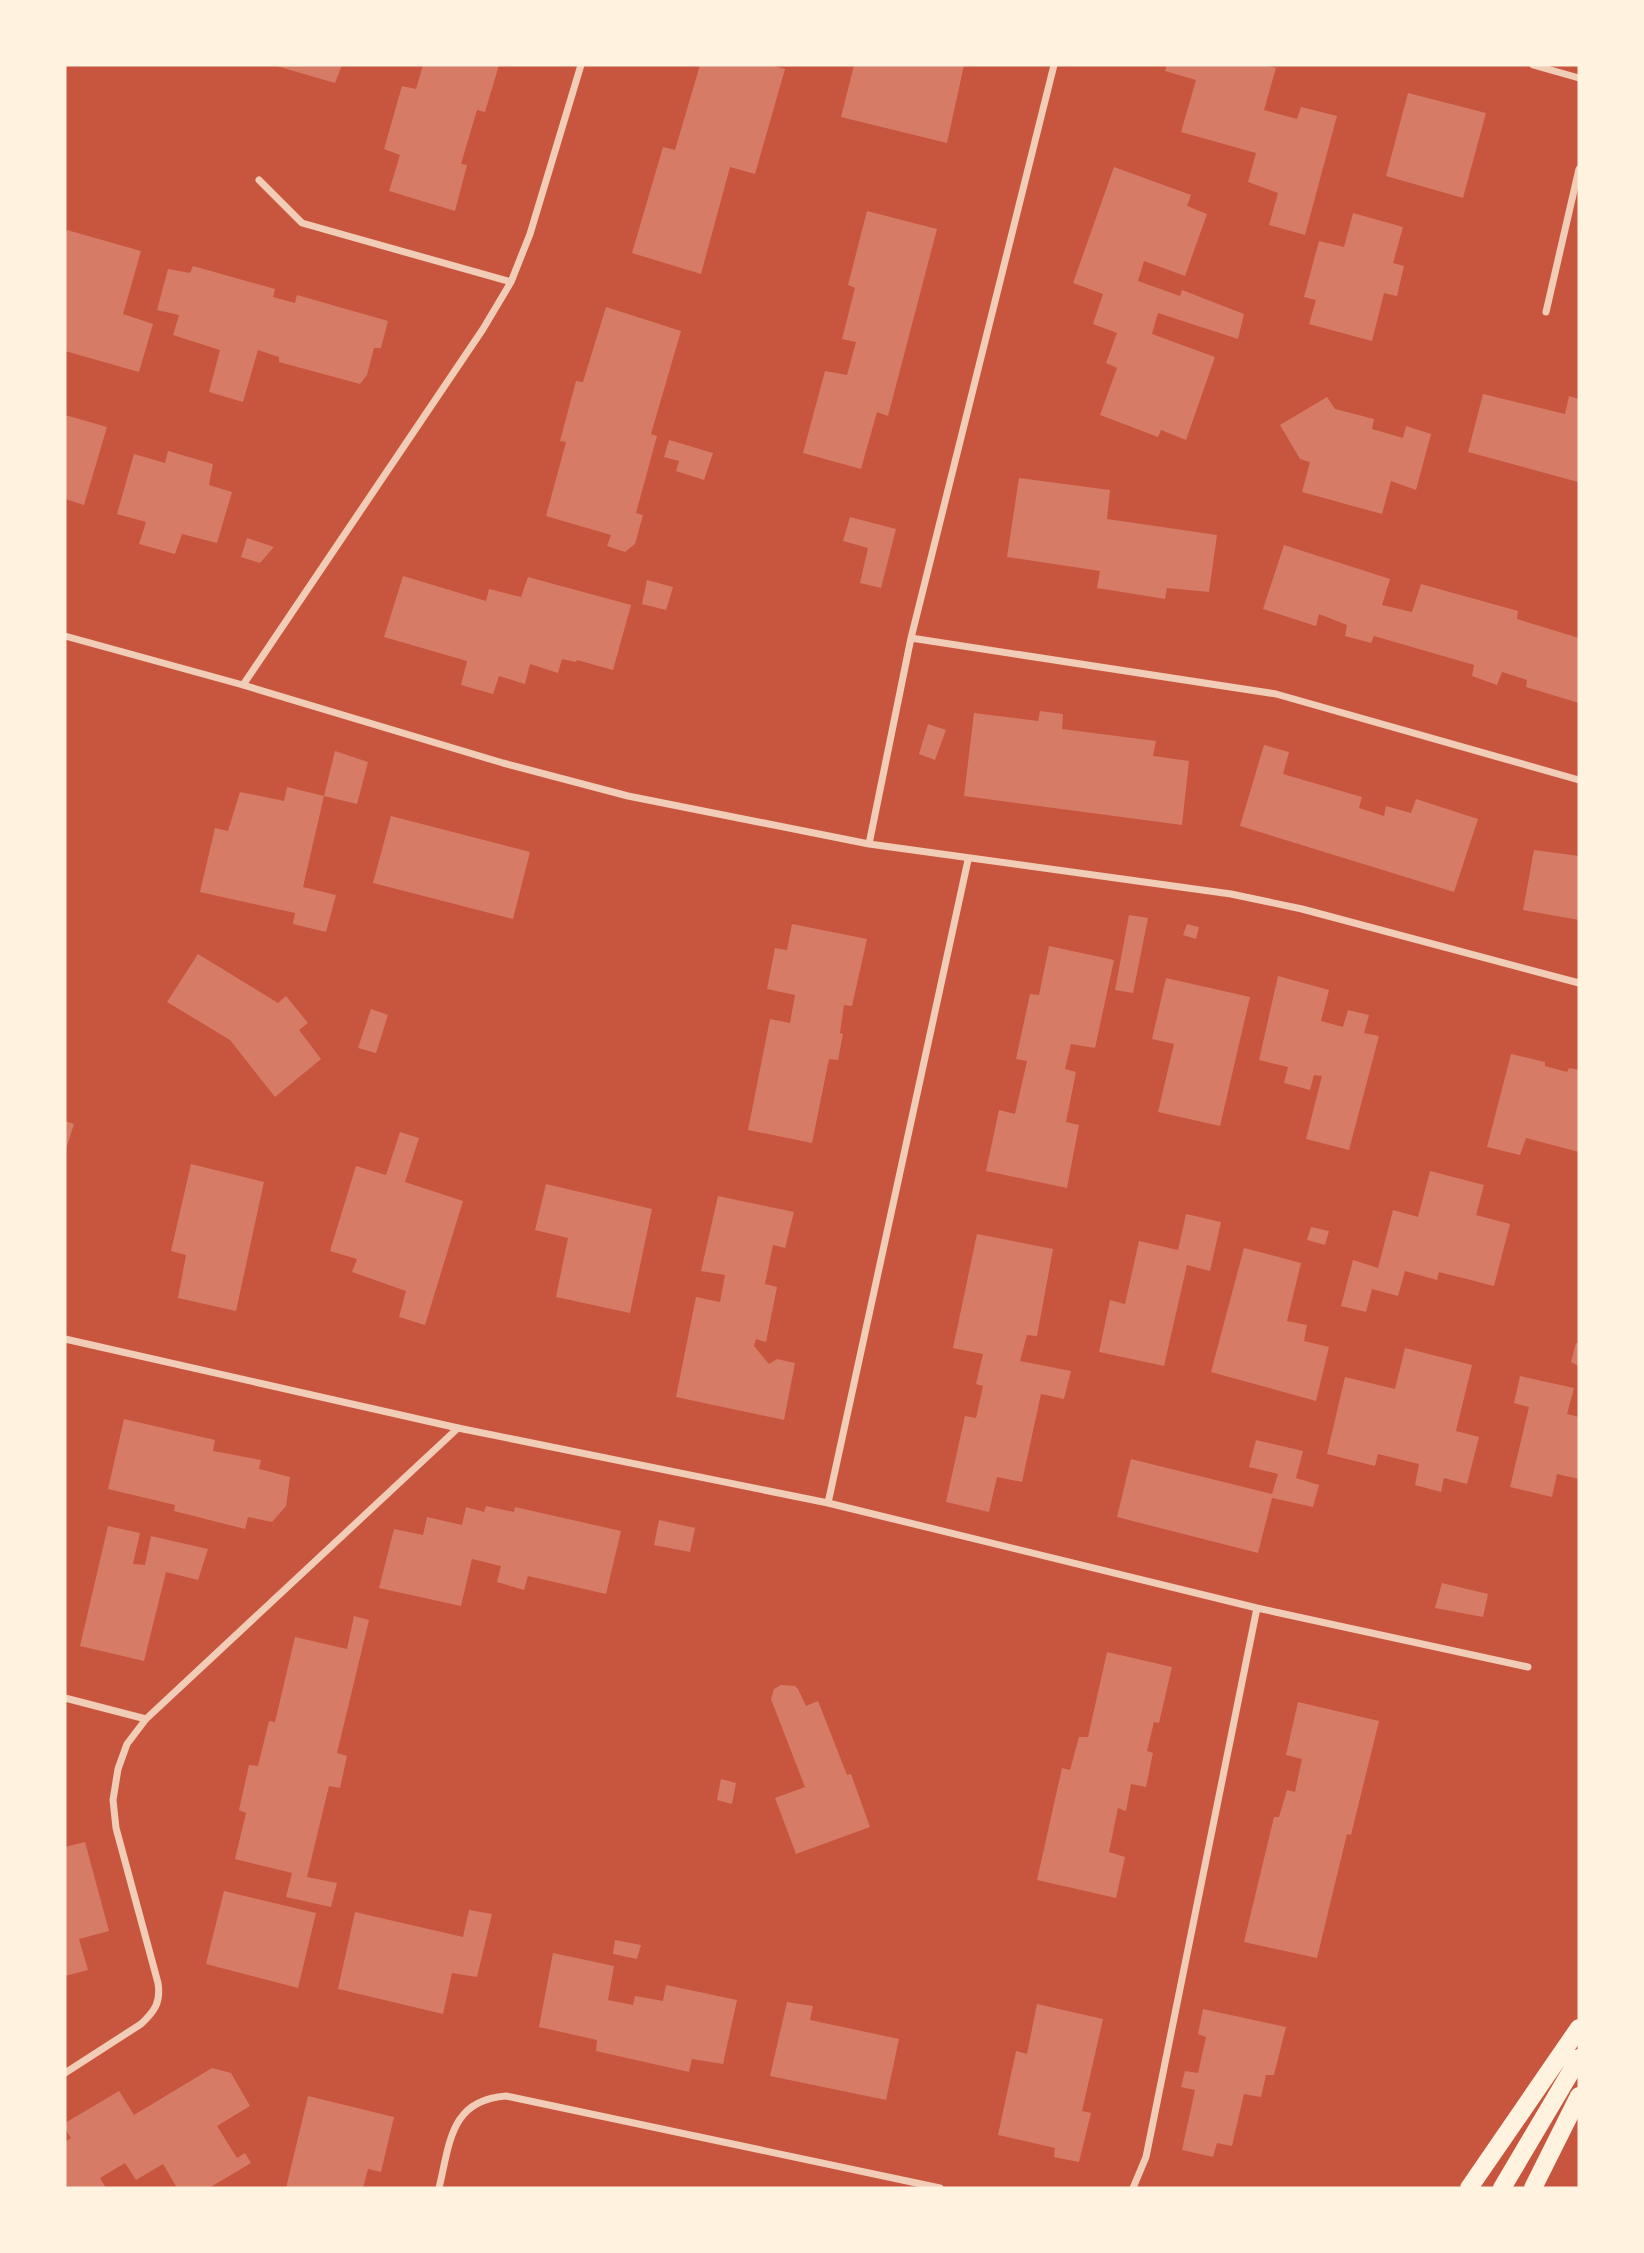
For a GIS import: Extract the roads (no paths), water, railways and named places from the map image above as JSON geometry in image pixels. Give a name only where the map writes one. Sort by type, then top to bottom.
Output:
[{"type":"main road","points":[[1469,2188],[1579,2028]]},
{"type":"main road","points":[[1502,2188],[1579,2058]]},
{"type":"main road","points":[[1533,2188],[1579,2096]]},
{"type":"street","points":[[243,685],[483,329],[511,282],[530,234],[581,65]]},
{"type":"street","points":[[869,844],[911,638],[1054,65]]},
{"type":"street","points":[[1533,65],[1579,78]]},
{"type":"street","points":[[1546,312],[1579,169]]},
{"type":"street","points":[[259,180],[302,223],[511,282]]},
{"type":"street","points":[[65,636],[243,685],[503,763],[628,796],[869,844],[968,860],[1231,894],[1302,909],[1579,983]]},
{"type":"street","points":[[911,638],[1276,694],[1579,780]]},
{"type":"street","points":[[828,1503],[968,860]]},
{"type":"street","points":[[65,1339],[458,1427],[828,1503],[1258,1608],[1528,1667]]},
{"type":"street","points":[[65,2073],[141,2024],[159,2000],[159,1983],[116,1828],[113,1800],[118,1769],[127,1744],[146,1719],[458,1427]]},
{"type":"street","points":[[1133,2188],[1146,2157],[1258,1608]]},
{"type":"street","points":[[65,1698],[146,1719]]},
{"type":"street","points":[[439,2188],[455,2126],[465,2111],[488,2097],[506,2096],[940,2188]]}]
